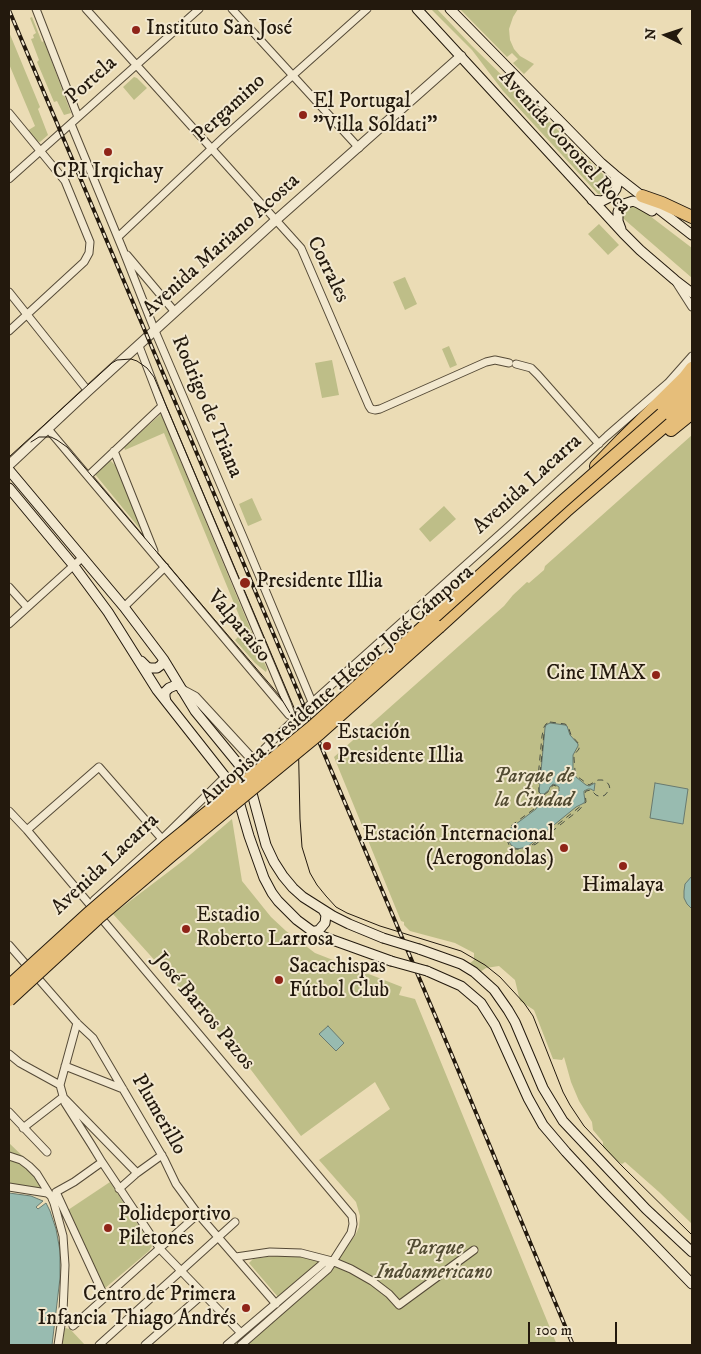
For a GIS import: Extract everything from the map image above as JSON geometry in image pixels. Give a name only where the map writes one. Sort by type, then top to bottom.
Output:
[{"type":"highway","points":[[642,196],[692,217]]},
{"type":"highway","name":"Autopista Presidente Héctor José Cámpora","points":[[9,1000],[98,918],[164,861],[320,733],[646,428],[690,377]]},
{"type":"highway","name":"Autopista Presidente Héctor José Cámpora","points":[[9,986],[165,847],[312,727],[564,506],[666,425],[692,399]]},
{"type":"highway","points":[[564,506],[598,490],[692,413]]},
{"type":"main road","name":"Avenida Coronel Roca","points":[[417,9],[623,233],[640,250],[692,293]]},
{"type":"main road","name":"Avenida Coronel Roca","points":[[450,9],[564,126],[615,175],[692,235]]},
{"type":"main road","name":"Avenida Mariano Acosta","points":[[9,465],[276,220],[461,56]]},
{"type":"main road","points":[[592,200],[606,200],[614,194],[617,185],[615,175]]},
{"type":"main road","points":[[623,233],[618,221],[618,212],[624,204],[634,202],[646,207],[692,242]]},
{"type":"main road","points":[[9,470],[124,607],[164,660],[206,726],[240,766],[250,786],[266,845],[282,876],[303,897],[348,924],[382,938],[461,964],[474,972],[494,990],[515,1022],[543,1088],[563,1121],[646,1209],[692,1252]]},
{"type":"main road","points":[[9,488],[74,566],[108,612],[166,701],[226,776],[238,798],[258,861],[272,893],[287,911],[311,932],[427,971],[461,986],[472,994],[481,1003],[496,1025],[528,1098],[543,1125],[572,1159],[692,1284]]},
{"type":"main road","points":[[138,658],[147,667],[151,668],[157,668],[164,660]]},
{"type":"main road","points":[[166,701],[164,697],[165,692],[168,688],[176,685],[195,697],[253,760],[255,768],[250,786]]},
{"type":"main road","points":[[311,932],[319,930],[324,925],[326,917],[323,910]]},
{"type":"street","points":[[36,9],[78,117]]},
{"type":"street","name":"Corrales","points":[[86,9],[295,240],[305,255],[349,362],[371,409],[380,409],[486,362],[495,360],[531,368],[599,444]]},
{"type":"street","name":"Portela","points":[[9,179],[199,9]]},
{"type":"street","points":[[232,9],[359,148]]},
{"type":"street","name":"Pergamino","points":[[118,237],[367,9]]},
{"type":"street","points":[[9,112],[65,181],[90,242],[89,253],[84,262],[9,330]]},
{"type":"street","name":"Rodrigo de Triana","points":[[71,124],[155,331],[312,702]]},
{"type":"street","points":[[123,250],[175,312]]},
{"type":"street","points":[[675,280],[692,308]]},
{"type":"street","points":[[9,292],[88,391]]},
{"type":"street","points":[[138,346],[288,703],[293,720]]},
{"type":"street","name":"Avenida Lacarra","points":[[253,760],[312,702],[668,384],[692,356]]},
{"type":"street","points":[[88,476],[162,406]]},
{"type":"street","name":"Valparaíso","points":[[48,429],[293,720]]},
{"type":"street","name":"Valparaíso","points":[[114,451],[156,556]]},
{"type":"street","points":[[9,624],[83,557]]},
{"type":"street","points":[[124,607],[165,567]]},
{"type":"street","points":[[9,587],[27,607]]},
{"type":"street","points":[[27,830],[100,767],[162,839]]},
{"type":"street","name":"Avenida Lacarra","points":[[9,978],[162,839],[226,776]]},
{"type":"street","name":"José Barros Pazos","points":[[9,811],[348,1210],[352,1216],[351,1233],[330,1260]]},
{"type":"street","name":"Plumerillo","points":[[9,945],[77,1023],[93,1038],[162,1155],[176,1184],[198,1214],[276,1304]]},
{"type":"street","points":[[77,1023],[60,1085],[65,1103],[119,1189],[160,1249],[241,1333]]},
{"type":"street","points":[[9,1054],[60,1085]]},
{"type":"street","points":[[65,1066],[123,1089]]},
{"type":"street","points":[[23,1128],[63,1097]]},
{"type":"street","points":[[63,1097],[137,1173]]},
{"type":"street","points":[[9,1112],[47,1152]]},
{"type":"street","points":[[119,1189],[162,1155]]},
{"type":"street","points":[[9,1156],[21,1160],[33,1170],[53,1194],[106,1298]]},
{"type":"street","points":[[9,1187],[53,1194],[102,1162]]},
{"type":"street","points":[[53,1194],[63,1236],[65,1265],[63,1312],[58,1345]]},
{"type":"street","points":[[74,1326],[198,1214]]},
{"type":"street","points":[[99,1345],[235,1222]]},
{"type":"street","points":[[236,1257],[270,1252],[301,1253],[330,1260],[372,1281],[389,1294],[399,1306],[474,1250]]},
{"type":"street","points":[[227,1345],[330,1260]]},
{"type":"street","points":[[241,1345],[328,1268],[330,1260]]},
{"type":"street","points":[[145,1345],[203,1294]]},
{"type":"green space","points":[[431,9],[437,9],[472,46],[609,180],[610,190],[606,195],[598,194],[503,91],[472,50]]},
{"type":"green space","points":[[460,9],[518,9],[509,29],[510,40],[520,56],[534,64],[524,74],[513,63],[518,59],[512,53],[507,57]]},
{"type":"green space","points":[[32,17],[42,42],[44,41],[71,113],[64,115],[57,101],[54,102],[37,62],[39,60],[31,39],[34,38],[33,35],[36,33],[30,18]]},
{"type":"green space","points":[[9,32],[40,107],[38,109],[48,135],[40,142],[36,141],[27,131],[35,126],[9,64]]},
{"type":"green space","points":[[134,77],[147,88],[134,100],[123,87]]},
{"type":"green space","points":[[638,203],[650,216],[692,248],[692,278],[621,215],[623,206]]},
{"type":"green space","points":[[599,224],[619,245],[608,255],[588,234]]},
{"type":"green space","points":[[405,277],[417,304],[405,310],[393,282]]},
{"type":"green space","points":[[449,346],[457,365],[450,368],[442,349]]},
{"type":"green space","points":[[332,360],[339,395],[322,398],[315,363]]},
{"type":"green space","points":[[161,414],[267,669],[266,672],[255,663],[235,640],[245,630],[164,433],[125,450],[124,447]]},
{"type":"green space","name":"Parque de la Ciudad","points":[[692,435],[692,1224],[625,1162],[622,1164],[617,1161],[603,1147],[603,1142],[593,1130],[592,1122],[579,1101],[564,1057],[562,1060],[553,1059],[534,1010],[520,1001],[515,980],[499,966],[486,968],[480,972],[471,969],[469,964],[474,960],[474,953],[455,943],[410,931],[404,925],[334,757]]},
{"type":"green space","points":[[110,460],[115,465],[145,535],[94,473]]},
{"type":"green space","points":[[252,498],[262,520],[248,526],[239,504]]},
{"type":"green space","points":[[444,506],[456,519],[430,542],[419,529]]},
{"type":"green space","name":"Parque Indoamericano","points":[[232,819],[242,881],[271,917],[315,953],[402,987],[399,995],[415,999],[557,1345],[227,1345],[327,1260],[332,1261],[355,1236],[359,1227],[360,1216],[356,1202],[319,1160],[390,1109],[375,1082],[301,1136],[239,1054],[113,914],[184,860]]},
{"type":"green space","points":[[9,1143],[36,1169],[46,1191],[9,1184]]},
{"type":"green space","name":"Polideportivo Piletones","points":[[110,1182],[152,1246],[149,1251],[104,1289],[68,1210]]},
{"type":"green space","points":[[279,1256],[301,1257],[320,1261],[278,1297],[249,1263],[253,1259]]},
{"type":"green space","points":[[65,1328],[70,1329],[85,1345],[62,1345]]},
{"type":"water","points":[[550,723],[567,726],[570,735],[578,744],[573,755],[573,772],[586,785],[589,786],[595,783],[594,791],[588,789],[584,791],[584,803],[576,807],[527,847],[517,849],[511,845],[507,838],[508,830],[536,809],[539,802],[544,801],[559,791],[559,787],[553,784],[544,794],[539,792],[545,728]]},
{"type":"water","points":[[655,783],[688,789],[683,824],[650,818]]},
{"type":"water","points":[[692,876],[692,909],[684,898],[684,891],[685,884]]},
{"type":"water","points":[[328,1026],[344,1043],[336,1051],[319,1034]]},
{"type":"water","points":[[9,1193],[31,1196],[43,1201],[36,1207],[38,1209],[46,1203],[56,1229],[60,1251],[60,1278],[52,1345],[9,1345]]},
{"type":"ferry route","points":[[550,722],[568,726],[571,735],[579,744],[579,749],[574,755],[575,771],[578,777],[589,785],[598,780],[606,781],[610,789],[601,797],[591,790],[586,791],[586,802],[579,810],[536,844],[525,849],[515,849],[509,845],[507,840],[506,831],[508,828],[534,809],[537,802],[559,790],[553,785],[544,795],[539,792],[538,778],[542,736],[544,727],[550,722]]},
{"type":"ferry route","points":[[539,784],[544,733]]},
{"type":"ferry route","points":[[532,845],[582,805]]},
{"type":"tram line","points":[[9,457],[112,363],[117,360],[131,359],[147,368],[154,377],[295,710],[298,728],[302,847],[310,873],[317,885],[336,907],[347,913],[380,926],[461,951],[485,965],[500,977],[524,1003],[533,1016],[563,1092],[584,1126],[692,1235]]},
{"type":"tram line","points":[[31,442],[39,437],[51,437],[67,447],[279,695],[290,713]]},
{"type":"railway","points":[[9,10],[573,1345]]},
{"type":"place","name":"Instituto San José","points":[[136,30]]},
{"type":"place","name":"El Portugal \"Villa Soldati\"","points":[[303,115]]},
{"type":"place","name":"CPI Irqichay","points":[[108,152]]},
{"type":"place","name":"Presidente Illia","points":[[245,583]]},
{"type":"place","name":"Cine IMAX","points":[[656,675]]},
{"type":"place","name":"Estación Presidente Illia","points":[[327,746]]},
{"type":"place","name":"Estación Internacional (Aerogondolas)","points":[[564,848]]},
{"type":"place","name":"Himalaya","points":[[623,866]]},
{"type":"place","name":"Estadio Roberto Larrosa","points":[[186,929]]},
{"type":"place","name":"Sacachispas Fútbol Club","points":[[279,980]]},
{"type":"place","name":"Polideportivo Piletones","points":[[108,1228]]},
{"type":"place","name":"Centro de Primera Infancia Thiago Andrés","points":[[246,1308]]}]
